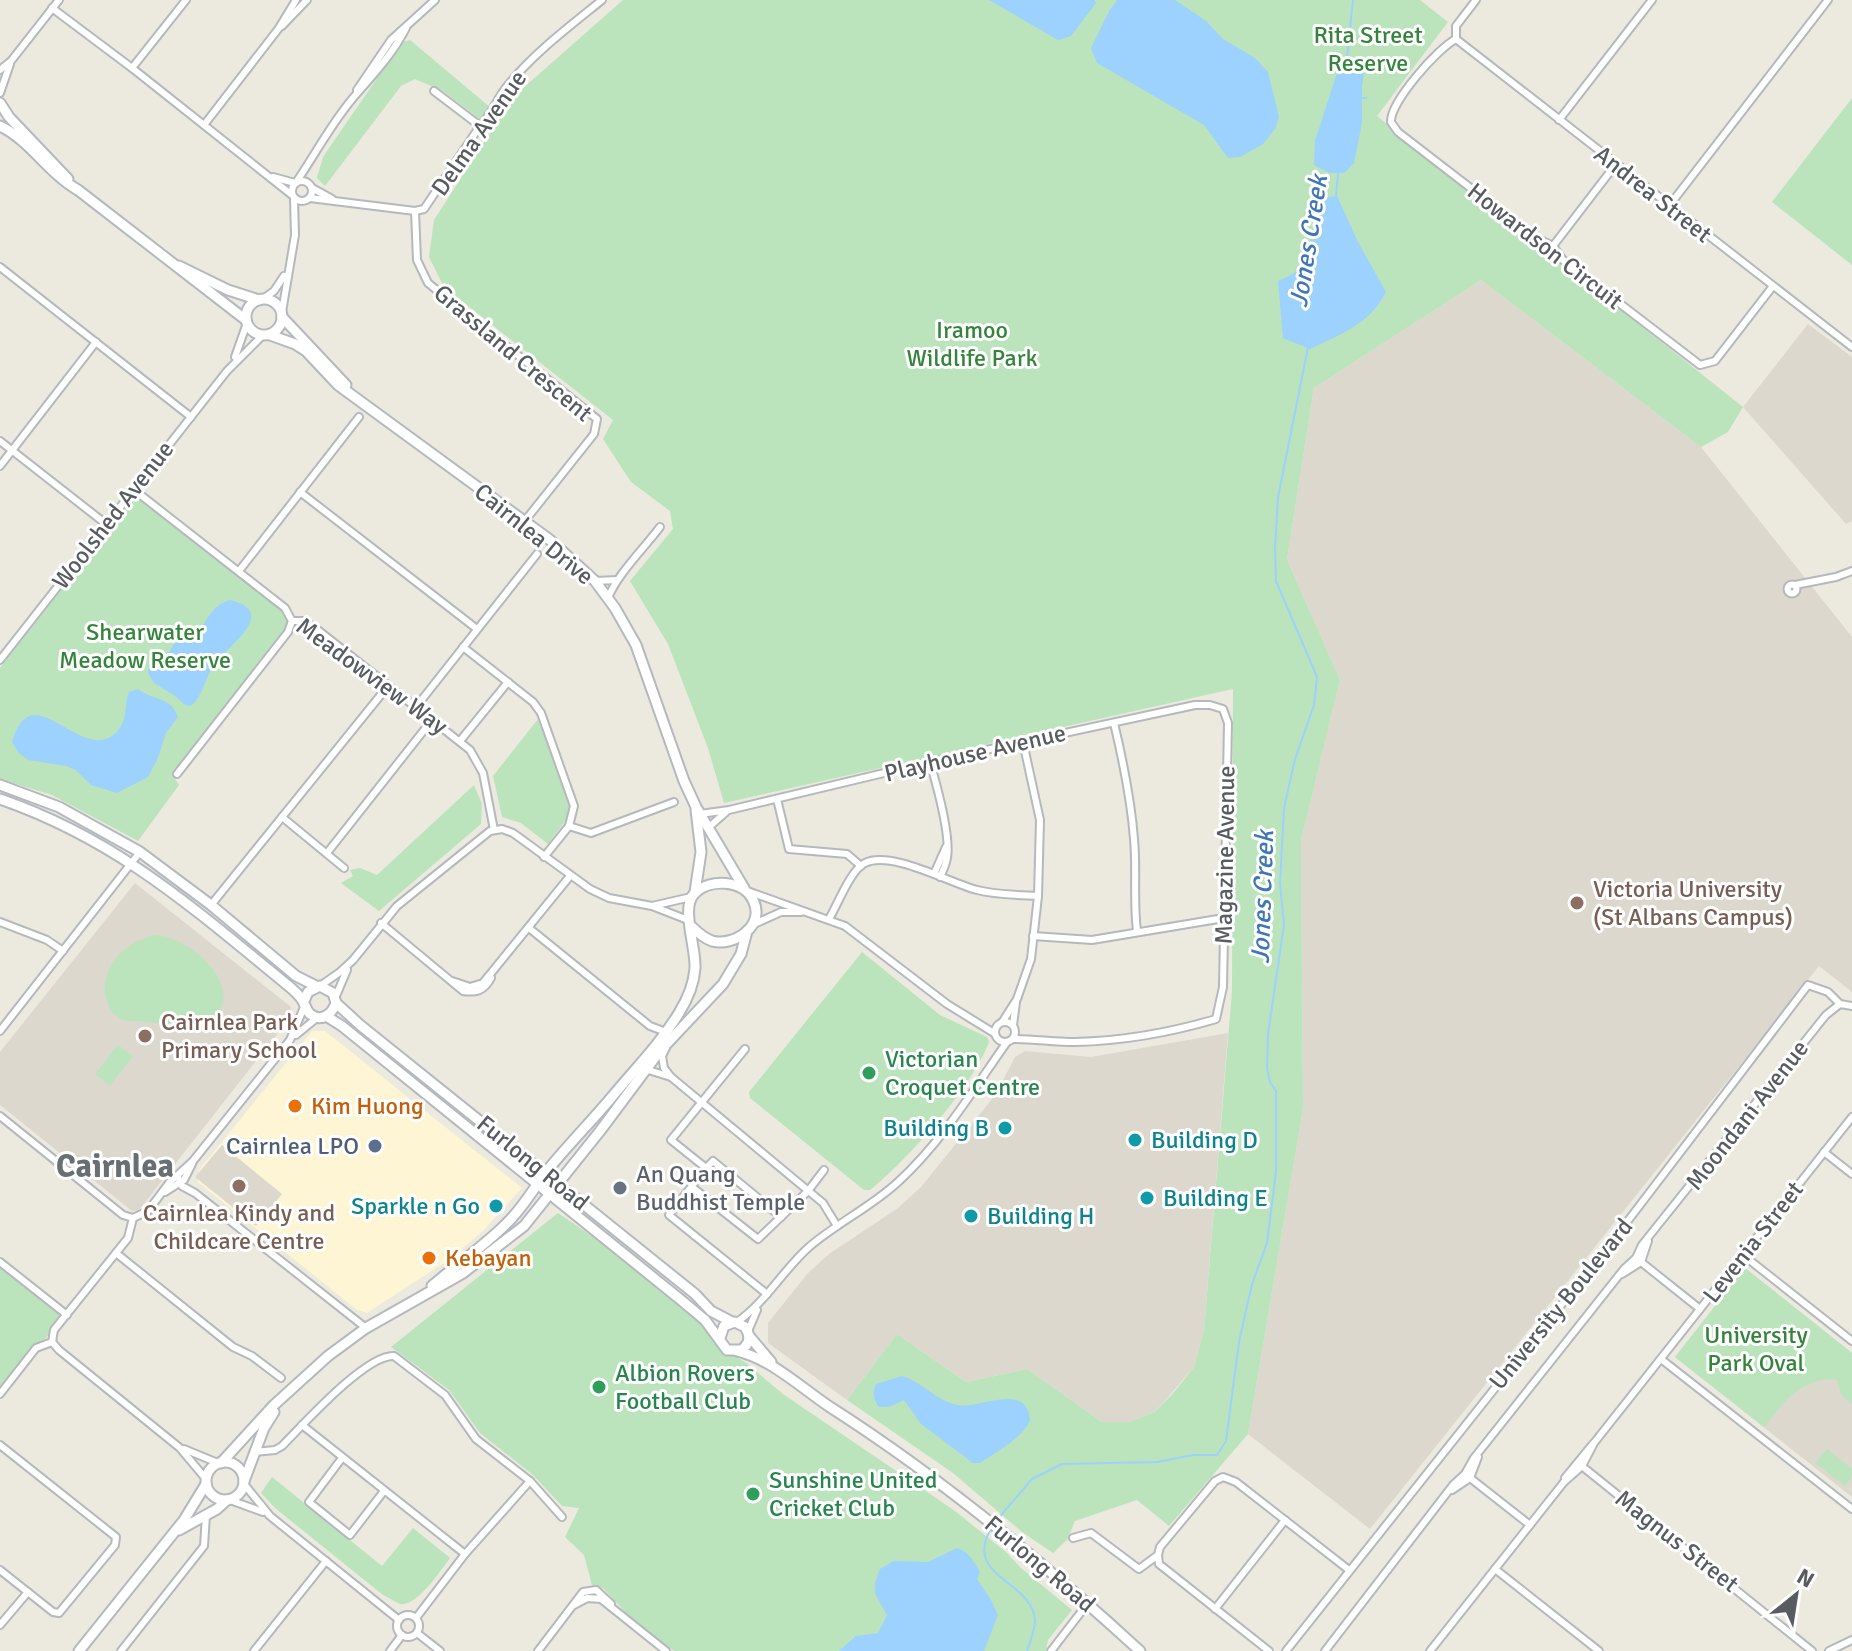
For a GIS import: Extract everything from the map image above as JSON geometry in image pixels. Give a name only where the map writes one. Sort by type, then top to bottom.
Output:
[{"type":"street","points":[[0,70],[11,61],[59,0]]},
{"type":"street","points":[[132,68],[186,0]]},
{"type":"street","points":[[204,125],[279,28],[296,0]]},
{"type":"street","points":[[279,28],[307,0]]},
{"type":"street","points":[[0,126],[16,136],[63,181],[246,322],[253,332],[266,335],[279,328],[282,314],[296,221],[293,196],[296,182],[310,158],[406,28],[435,0]]},
{"type":"street","name":"Delma Avenue","points":[[293,196],[415,211],[427,207],[506,87],[524,67],[602,0]]},
{"type":"street","points":[[1456,39],[1456,26],[1476,0]]},
{"type":"street","points":[[1559,120],[1652,0]]},
{"type":"street","points":[[1669,206],[1828,0]]},
{"type":"street","points":[[52,8],[293,196]]},
{"type":"street","name":"Andrea Street","points":[[1456,39],[1852,347]]},
{"type":"street","name":"Howardson Circuit","points":[[1456,39],[1440,48],[1394,107],[1390,117],[1393,126],[1534,237],[1553,246],[1563,260],[1700,365],[1715,361],[1773,286]]},
{"type":"street","points":[[0,93],[11,61]]},
{"type":"street","points":[[434,91],[480,126]]},
{"type":"street","points":[[0,103],[9,117],[78,190]]},
{"type":"street","points":[[296,221],[311,186],[310,158]]},
{"type":"street","points":[[1553,246],[1616,164]]},
{"type":"street","name":"Delma Avenue","points":[[269,176],[296,182],[304,180],[335,200]]},
{"type":"street","name":"Grassland Crescent","points":[[415,211],[417,260],[428,283],[597,419],[594,434],[524,522]]},
{"type":"street","points":[[173,264],[228,290],[275,302],[282,314]]},
{"type":"street","points":[[1,269],[191,417]]},
{"type":"street","points":[[246,322],[247,310],[274,291],[288,270]]},
{"type":"street","name":"Cairnlea Drive","points":[[282,314],[353,394]]},
{"type":"street","name":"Woolshed Avenue","points":[[0,660],[227,371],[238,352],[246,322]]},
{"type":"street","name":"Cairnlea Drive","points":[[266,335],[295,344],[306,351],[327,376],[550,540],[595,581],[636,645],[698,810],[745,889]]},
{"type":"street","name":"Woolshed Avenue","points":[[227,371],[266,335]]},
{"type":"street","points":[[0,466],[96,342]]},
{"type":"street","points":[[239,571],[359,417]]},
{"type":"street","points":[[0,441],[106,524]]},
{"type":"street","name":"Meadowview Way","points":[[133,489],[285,608],[292,621],[303,621],[314,627],[470,750],[483,773],[494,830]]},
{"type":"street","points":[[300,492],[477,629]]},
{"type":"street","points":[[608,599],[617,580],[660,527]]},
{"type":"street","points":[[416,707],[537,554]]},
{"type":"street","points":[[1796,587],[1852,571]]},
{"type":"street","points":[[595,581],[617,580]]},
{"type":"street","points":[[177,774],[288,632],[292,621]]},
{"type":"street","points":[[463,647],[533,702],[541,713],[574,806],[569,826],[544,857]]},
{"type":"street","points":[[460,741],[508,682]]},
{"type":"street","points":[[211,905],[388,686]]},
{"type":"street","name":"Playhouse Avenue","points":[[698,810],[729,810],[930,762],[1195,705],[1223,709]]},
{"type":"street","name":"Magazine Avenue","points":[[1035,1039],[1062,1042],[1103,1040],[1197,1025],[1216,1019],[1221,1002],[1224,918],[1228,723],[1223,709]]},
{"type":"street","points":[[327,853],[432,720]]},
{"type":"street","points":[[1114,723],[1130,792],[1135,842],[1137,931]]},
{"type":"street","points":[[760,1303],[744,1348],[727,1350],[720,1338],[724,1326],[735,1322],[760,1303],[807,1249],[884,1195],[913,1168],[978,1087],[1010,1040],[1017,999],[1031,959],[1038,896],[1040,820],[1023,742]]},
{"type":"street","points":[[930,762],[941,803],[946,847],[937,875]]},
{"type":"street","points":[[0,785],[59,807],[140,852],[211,905],[296,976],[330,989],[336,1000]]},
{"type":"street","points":[[0,799],[62,823],[132,863],[285,983],[309,1013],[322,1017]]},
{"type":"street","points":[[777,799],[789,849],[847,854],[861,866]]},
{"type":"street","points":[[569,826],[591,833],[674,802]]},
{"type":"street","name":"Cairnlea Drive","points":[[693,894],[701,852],[698,810]]},
{"type":"street","name":"Playhouse Avenue","points":[[709,827],[718,816],[729,810]]},
{"type":"street","points":[[282,817],[344,868]]},
{"type":"street","points":[[290,1040],[308,992],[353,960],[397,906],[481,835],[494,830],[513,833],[570,876],[609,898],[652,906],[690,924],[711,941],[731,941],[781,912],[805,912]]},
{"type":"street","points":[[0,1031],[140,852]]},
{"type":"street","points":[[829,919],[861,866],[868,862],[918,867],[991,893],[1038,896]]},
{"type":"street","points":[[381,923],[452,981],[470,987],[483,983],[494,972],[570,876]]},
{"type":"street","points":[[652,906],[693,894],[713,883],[745,889],[829,919],[859,935],[929,991],[996,1036],[1010,1040],[1035,1039]]},
{"type":"street","points":[[424,1293],[508,1223],[546,1172],[666,1036],[716,993],[733,971],[750,928],[755,904],[745,889]]},
{"type":"street","points":[[79,1651],[194,1506],[210,1469],[287,1393],[328,1356],[366,1328],[450,1281],[511,1238],[550,1196],[645,1069],[689,995],[695,972],[687,909],[693,894]]},
{"type":"street","points":[[1033,936],[1092,940],[1224,918]]},
{"type":"street","points":[[0,922],[47,940],[63,951]]},
{"type":"street","points":[[529,928],[666,1036]]},
{"type":"street","points":[[0,1116],[123,1215],[133,1218],[148,1211],[163,1193],[181,1180],[290,1040],[333,1011],[353,960]]},
{"type":"street","name":"University Boulevard","points":[[1286,1651],[1627,1222],[1808,985],[1828,992],[1840,1004]]},
{"type":"street","points":[[995,1058],[1000,1023],[1017,999]]},
{"type":"street","name":"Furlong Road","points":[[336,1000],[398,1055],[695,1294],[711,1311],[735,1322]]},
{"type":"street","points":[[1840,1004],[1852,1006]]},
{"type":"street","name":"Moondani Avenue","points":[[1325,1651],[1449,1492],[1468,1476],[1471,1462],[1620,1276],[1638,1260],[1642,1245],[1826,1015],[1840,1004]]},
{"type":"street","name":"Furlong Road","points":[[322,1017],[342,1026],[681,1300],[705,1320],[720,1338]]},
{"type":"street","points":[[975,1020],[1014,1027],[1035,1039]]},
{"type":"street","points":[[666,1036],[662,1056],[664,1068],[671,1077],[823,1203],[837,1226]]},
{"type":"street","points":[[706,1168],[671,1140],[745,1049]]},
{"type":"street","points":[[398,1055],[403,1066],[400,1074]]},
{"type":"street","points":[[645,1069],[671,1077]]},
{"type":"street","name":"Levenia Street","points":[[1430,1651],[1564,1482],[1568,1472],[1580,1465],[1587,1449],[1852,1117]]},
{"type":"street","points":[[1824,1152],[1852,1174]]},
{"type":"street","points":[[767,1294],[669,1215],[713,1161],[781,1217]]},
{"type":"street","points":[[692,1187],[758,1239],[808,1191],[824,1170]]},
{"type":"street","points":[[181,1180],[366,1328]]},
{"type":"street","points":[[52,1342],[54,1330],[128,1238],[133,1218]]},
{"type":"street","points":[[116,1253],[233,1347],[252,1356],[281,1378]]},
{"type":"street","points":[[1743,1255],[1852,1341]]},
{"type":"street","points":[[1638,1260],[1700,1309]]},
{"type":"street","points":[[0,1262],[67,1315]]},
{"type":"street","points":[[735,1322],[749,1334]]},
{"type":"street","name":"Furlong Road","points":[[749,1334],[779,1370]]},
{"type":"street","points":[[0,1394],[36,1348],[52,1342]]},
{"type":"street","points":[[52,1342],[180,1448],[206,1481],[211,1494],[270,1516]]},
{"type":"street","name":"Furlong Road","points":[[737,1351],[750,1354],[779,1370],[901,1453],[1015,1542],[1140,1651]]},
{"type":"street","points":[[254,1452],[275,1450],[282,1446],[343,1384],[387,1355],[400,1359],[445,1395],[476,1439],[530,1481],[562,1517]]},
{"type":"street","points":[[1661,1359],[1852,1509]]},
{"type":"street","points":[[167,1538],[239,1494],[264,1428],[287,1393]]},
{"type":"street","points":[[302,1425],[465,1554]]},
{"type":"street","points":[[0,1445],[116,1537],[115,1545],[59,1613],[53,1612],[0,1570]]},
{"type":"street","points":[[180,1448],[219,1463],[237,1466],[244,1483],[270,1516],[399,1620]]},
{"type":"street","points":[[342,1458],[309,1502],[350,1535],[384,1491]]},
{"type":"street","name":"Magnus Street","points":[[1580,1465],[1812,1651]]},
{"type":"street","points":[[1468,1476],[1530,1525]]},
{"type":"street","points":[[1269,1651],[1159,1564],[1160,1547],[1215,1481],[1223,1477],[1236,1482],[1349,1570]]},
{"type":"street","points":[[416,1618],[465,1554],[530,1481]]},
{"type":"street","points":[[121,1651],[204,1546],[206,1515]]},
{"type":"street","points":[[1215,1609],[1285,1520]]},
{"type":"street","points":[[1073,1538],[1091,1533],[1139,1569],[1158,1555]]},
{"type":"street","points":[[254,1651],[326,1561]]},
{"type":"street","points":[[1495,1569],[1599,1651]]},
{"type":"street","points":[[538,1651],[583,1592],[592,1589],[601,1592],[613,1607],[666,1651]]},
{"type":"street","points":[[0,1625],[28,1592]]},
{"type":"street","points":[[1051,1651],[1088,1603]]},
{"type":"street","points":[[407,1615],[416,1618],[419,1625],[417,1633],[410,1637],[402,1635],[397,1627],[399,1620],[407,1615]]},
{"type":"street","points":[[89,1651],[96,1631]]},
{"type":"street","points":[[417,1633],[440,1651]]},
{"type":"street","points":[[390,1651],[402,1635]]},
{"type":"street","points":[[1829,1651],[1852,1640]]},
{"type":"shaded area","name":"Victoria University (St Albans Campus)","points":[[1481,280],[1701,447],[1852,637],[1852,992],[1819,966],[1370,1529],[1248,1434],[1303,1109],[1301,841],[1340,680],[1287,559],[1314,388]]},
{"type":"shaded area","points":[[1808,324],[1852,357],[1852,521],[1846,524],[1743,407]]},
{"type":"shaded area","name":"Cairnlea Park Primary School","points":[[135,883],[291,1007],[289,1019],[139,1210],[132,1211],[0,1105],[0,1052]]},
{"type":"shaded area","points":[[312,1031],[325,1031],[522,1188],[483,1231],[447,1261],[367,1313],[357,1310],[198,1182],[199,1170]]},
{"type":"shaded area","points":[[1228,1033],[1204,1330],[1194,1367],[1155,1412],[1129,1422],[1102,1422],[1027,1369],[966,1382],[897,1334],[847,1400],[768,1343],[768,1323],[808,1273],[829,1254],[898,1208],[921,1187],[996,1094],[1015,1057],[1025,1051],[1091,1057]]},
{"type":"shaded area","name":"Cairnlea Kindy and Childcare Centre","points":[[222,1145],[282,1194],[256,1226],[195,1177]]},
{"type":"shaded area","name":"University Park Oval","points":[[1745,1268],[1852,1353],[1852,1497],[1675,1357]]},
{"type":"green space","name":"Iramoo Wildlife Park","points":[[623,0],[1420,0],[1448,22],[1377,116],[1743,407],[1728,432],[1701,447],[1481,280],[1314,388],[1287,559],[1340,680],[1301,841],[1303,1109],[1248,1434],[1169,1526],[1137,1500],[1075,1521],[1067,1540],[1053,1553],[1022,1532],[953,1473],[847,1400],[897,1334],[966,1382],[1027,1369],[1102,1422],[1129,1422],[1155,1412],[1194,1367],[1204,1330],[1232,991],[1233,689],[724,803],[708,748],[668,644],[630,581],[673,529],[670,511],[631,482],[603,439],[613,420],[444,287],[429,257],[434,220],[513,97]]},
{"type":"green space","points":[[410,40],[491,108],[481,120],[443,91],[415,79],[401,86],[325,186],[317,178],[323,157],[402,42]]},
{"type":"green space","points":[[1852,98],[1852,265],[1772,202]]},
{"type":"green space","name":"Shearwater Meadow Reserve","points":[[135,496],[283,611],[288,620],[287,629],[172,774],[179,785],[138,841],[52,795],[0,779],[0,668]]},
{"type":"green space","points":[[538,719],[570,809],[566,820],[548,844],[521,823],[502,817],[493,776]]},
{"type":"green space","points":[[474,785],[482,804],[481,824],[379,911],[341,883],[353,876],[350,870],[360,868],[377,875]]},
{"type":"green space","points":[[155,935],[179,942],[202,957],[212,968],[223,991],[222,1007],[216,1017],[196,1023],[127,1021],[111,1010],[105,987],[111,966],[124,950]]},
{"type":"green space","name":"Victorian Croquet Centre","points":[[862,952],[940,1015],[987,1037],[989,1042],[954,1101],[902,1161],[870,1190],[864,1190],[750,1098],[749,1092]]},
{"type":"green space","points":[[118,1045],[133,1056],[110,1086],[95,1074]]},
{"type":"green space","points":[[558,1213],[627,1260],[713,1333],[720,1347],[746,1363],[783,1394],[955,1511],[1072,1610],[1048,1640],[1046,1651],[674,1651],[628,1615],[603,1588],[592,1585],[584,1555],[565,1537],[579,1508],[562,1506],[533,1475],[480,1433],[449,1390],[391,1347]]},
{"type":"green space","points":[[0,1264],[64,1314],[0,1388]]},
{"type":"green space","name":"University Park Oval","points":[[1745,1268],[1852,1353],[1852,1405],[1841,1394],[1837,1380],[1814,1382],[1795,1393],[1764,1427],[1675,1357]]},
{"type":"green space","points":[[1827,1449],[1852,1469],[1852,1477],[1845,1486],[1815,1463]]},
{"type":"green space","points":[[272,1477],[382,1566],[413,1528],[450,1558],[421,1594],[414,1600],[400,1604],[383,1595],[275,1508],[261,1493]]},
{"type":"water","points":[[989,0],[1094,0],[1096,3],[1071,36],[1058,40]]},
{"type":"water","points":[[1117,0],[1175,0],[1206,21],[1223,39],[1255,58],[1268,72],[1279,117],[1275,129],[1263,144],[1240,157],[1228,158],[1204,125],[1097,63],[1091,48]]},
{"type":"water","points":[[1354,63],[1365,66],[1362,123],[1354,163],[1344,173],[1329,173],[1314,165],[1315,141],[1339,67]]},
{"type":"water","points":[[1337,196],[1386,292],[1363,320],[1310,349],[1283,338],[1278,281],[1295,272],[1305,257],[1316,198]]},
{"type":"water","points":[[230,600],[245,606],[251,613],[250,622],[245,632],[212,668],[195,702],[191,706],[185,705],[154,683],[148,673],[149,664],[155,658],[168,654],[174,644],[199,634],[215,609]]},
{"type":"water","points":[[138,689],[171,705],[178,717],[166,733],[148,777],[117,793],[91,785],[76,770],[66,766],[28,760],[12,742],[21,722],[33,715],[91,739],[106,739],[122,724],[129,692]]},
{"type":"water","points":[[902,1376],[957,1405],[1012,1399],[1021,1402],[1027,1409],[1030,1421],[1008,1445],[980,1463],[973,1463],[921,1424],[904,1400],[889,1407],[879,1407],[874,1396],[876,1384]]},
{"type":"water","points":[[957,1548],[968,1554],[976,1564],[980,1572],[977,1579],[998,1615],[984,1651],[839,1651],[856,1636],[878,1633],[887,1615],[875,1594],[880,1569],[894,1561],[928,1562]]},
{"type":"waterway","name":"Jones Creek","points":[[1346,68],[1353,0]]},
{"type":"waterway","name":"Jones Creek","points":[[1336,195],[1338,174]]},
{"type":"waterway","name":"Jones Creek","points":[[996,1521],[1032,1479],[1062,1464],[1157,1462],[1193,1455],[1217,1455],[1226,1441],[1239,1342],[1252,1284],[1267,1243],[1276,1172],[1276,1091],[1267,1069],[1268,1034],[1284,925],[1280,883],[1284,808],[1295,759],[1314,705],[1317,677],[1276,581],[1275,549],[1278,497],[1308,347]]},
{"type":"waterway","name":"Jones Creek","points":[[992,1527],[985,1544],[985,1557],[991,1568],[1023,1596],[1035,1620],[1027,1651]]},
{"type":"place","name":"Victoria University (St Albans Campus)","points":[[1577,903]]},
{"type":"place","name":"Cairnlea Park Primary School","points":[[145,1036]]},
{"type":"place","name":"Victorian Croquet Centre","points":[[869,1073]]},
{"type":"place","name":"Kim Huong","points":[[295,1106]]},
{"type":"place","name":"Building B","points":[[1005,1128]]},
{"type":"place","name":"Building D","points":[[1135,1140]]},
{"type":"place","name":"Cairnlea LPO","points":[[375,1146]]},
{"type":"place","name":"Cairnlea Kindy and Childcare Centre","points":[[239,1186]]},
{"type":"place","name":"An Quang Buddhist Temple","points":[[620,1188]]},
{"type":"place","name":"Building E","points":[[1147,1198]]},
{"type":"place","name":"Sparkle n Go","points":[[496,1206]]},
{"type":"place","name":"Building H","points":[[971,1216]]},
{"type":"place","name":"Kebayan","points":[[429,1258]]},
{"type":"place","name":"Albion Rovers Football Club","points":[[599,1387]]},
{"type":"place","name":"Sunshine United Cricket Club","points":[[753,1494]]},
{"type":"district","name":"Cairnlea","points":[[115,1166]]},
{"type":"park label","name":"Rita Street Reserve","points":[[1368,49]]}]
